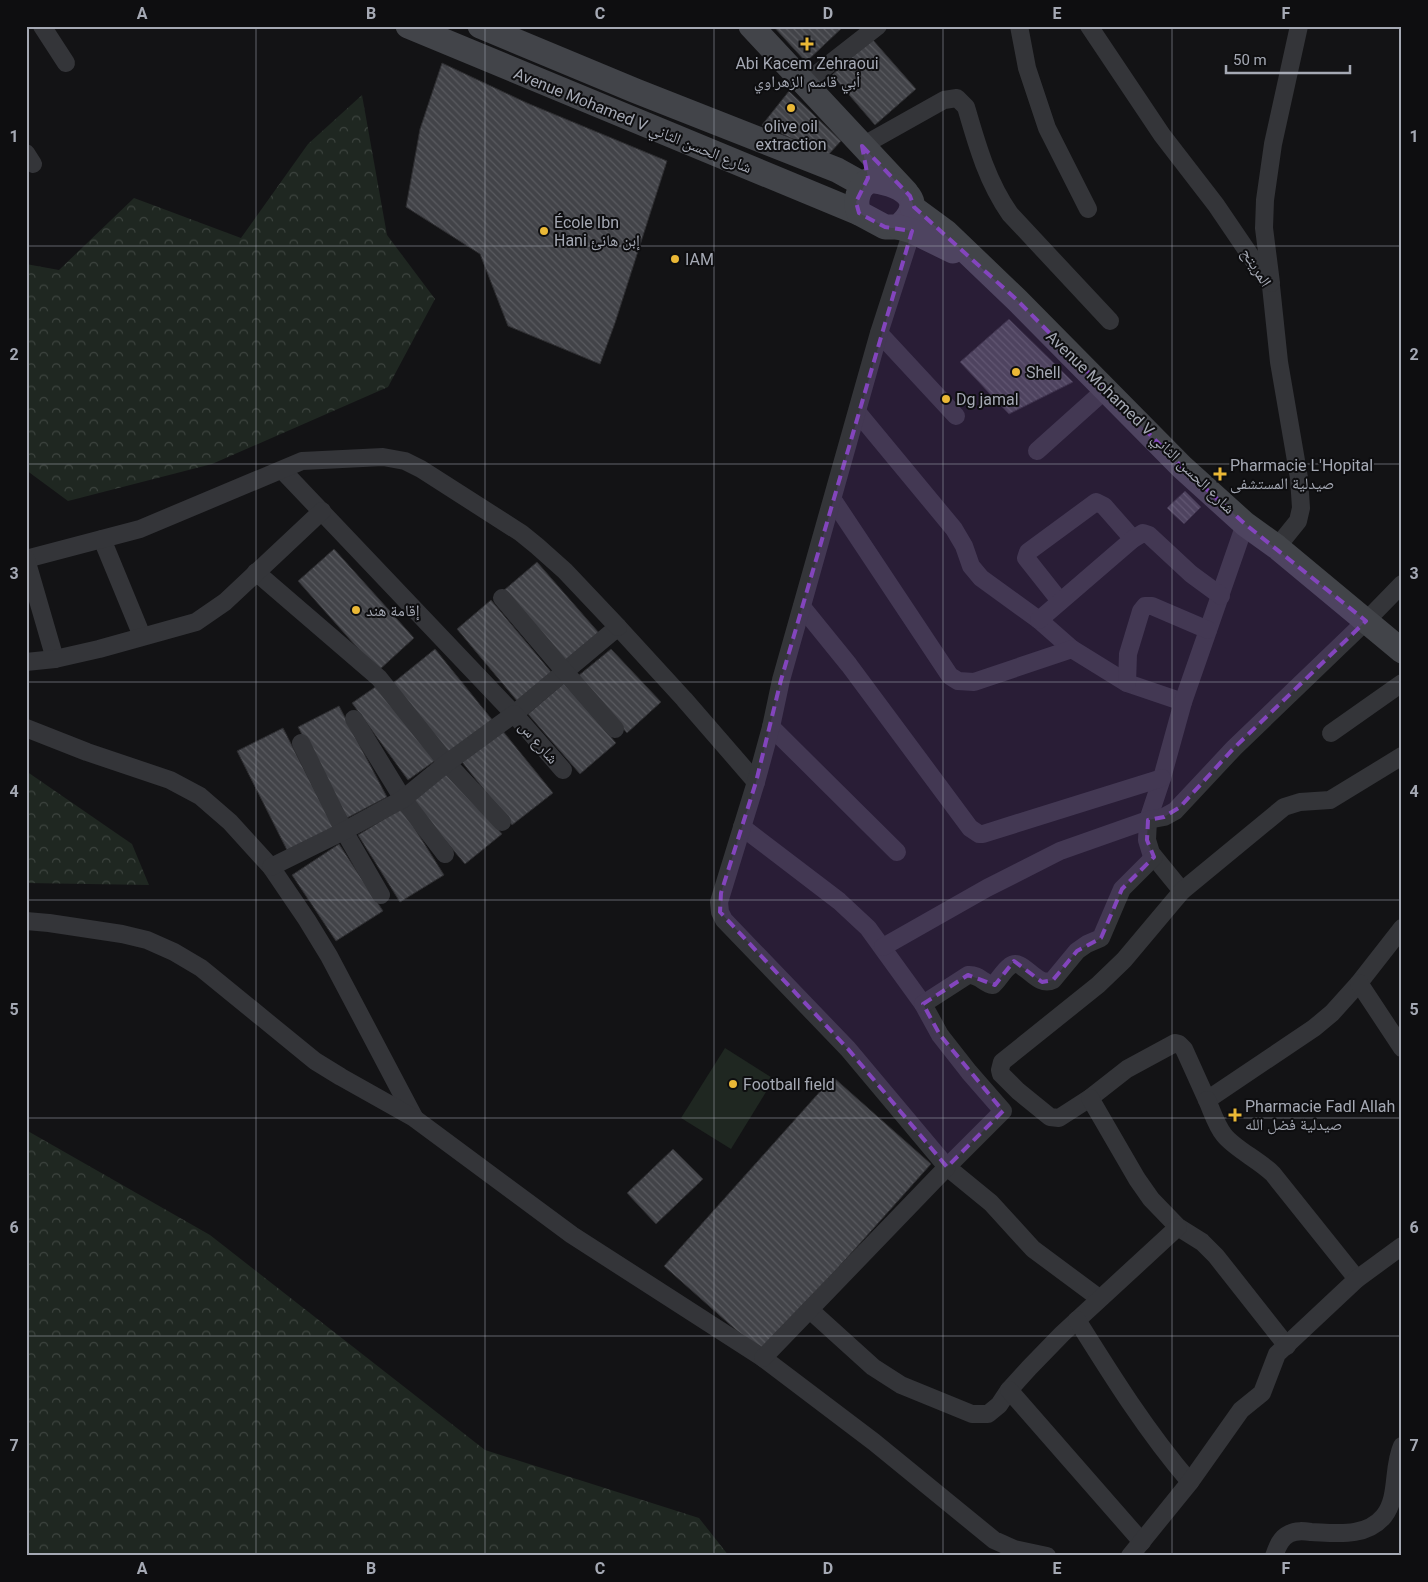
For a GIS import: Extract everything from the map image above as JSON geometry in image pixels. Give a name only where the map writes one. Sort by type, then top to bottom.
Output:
[{"type":"main road","name":"Avenue Mohamed V شارع الحسن الثاني","points":[[408,26],[859,213]]},
{"type":"main road","name":"Avenue Mohamed V شارع الحسن الثاني","points":[[480,26],[636,91],[866,182]]},
{"type":"main road","points":[[751,26],[805,83],[862,146],[909,199],[905,229],[885,227],[859,213],[856,202],[866,182],[862,146]]},
{"type":"main road","points":[[866,182],[890,184],[909,199]]},
{"type":"main road","name":"Avenue Mohamed V شارع الحسن الثاني","points":[[909,199],[1017,300],[1182,467],[1246,524],[1277,547],[1402,651]]},
{"type":"main road","name":"Avenue Mohamed V شارع الحسن الثاني","points":[[905,229],[976,262]]},
{"type":"main road","name":"Avenue Mohamed V شارع الحسن الثاني","points":[[1373,627],[1402,670]]},
{"type":"street","points":[[42,26],[66,63]]},
{"type":"street","points":[[805,83],[878,26]]},
{"type":"street","points":[[1019,26],[1027,68],[1047,128],[1088,209]]},
{"type":"street","name":"المريتح","points":[[1089,26],[1162,135],[1216,205],[1271,286],[1279,362],[1299,478],[1301,508],[1298,521],[1277,547]]},
{"type":"street","points":[[1271,286],[1264,228],[1264,200],[1273,144],[1299,26]]},
{"type":"street","points":[[862,146],[944,100],[957,98],[966,107],[989,179],[1010,214],[1110,321]]},
{"type":"street","points":[[905,229],[858,413],[781,680],[756,782],[721,893],[720,912],[724,920],[848,1049],[947,1167],[991,1203],[1033,1249],[1099,1298]]},
{"type":"street","points":[[879,333],[956,416]]},
{"type":"street","points":[[1037,451],[1105,390]]},
{"type":"street","points":[[858,413],[954,529],[976,573],[981,578],[1039,620],[1072,649],[1128,683],[1183,702]]},
{"type":"street","points":[[56,659],[26,559],[140,529],[302,462],[383,456],[405,461],[421,469],[521,533],[537,546],[565,571],[618,626],[684,698],[756,782]]},
{"type":"street","name":"شارع س","points":[[283,471],[514,714],[563,770]]},
{"type":"street","points":[[833,500],[950,676],[958,681],[974,682],[1072,649]]},
{"type":"street","points":[[1060,601],[1026,558],[1028,552],[1096,502],[1104,506],[1133,539]]},
{"type":"street","points":[[26,662],[56,659],[196,622],[225,602],[322,510]]},
{"type":"street","points":[[1182,891],[1148,847],[1148,820],[1183,702],[1246,524]]},
{"type":"street","points":[[1039,620],[1133,539],[1143,533],[1149,535],[1191,574],[1221,596]]},
{"type":"street","points":[[102,540],[142,636]]},
{"type":"street","points":[[256,572],[379,678],[447,763],[502,822]]},
{"type":"street","points":[[883,947],[1024,868],[1060,851],[1148,820],[1170,815],[1180,807],[1234,748],[1373,627],[1402,584]]},
{"type":"street","points":[[502,598],[615,729]]},
{"type":"street","points":[[1128,683],[1128,654],[1141,611],[1145,606],[1152,606],[1208,630]]},
{"type":"street","points":[[802,607],[849,665],[974,832],[983,834],[1162,778]]},
{"type":"street","points":[[271,867],[403,799],[447,763],[514,714],[618,626]]},
{"type":"street","points":[[1331,733],[1402,683]]},
{"type":"street","points":[[354,719],[403,799],[445,854]]},
{"type":"street","points":[[771,726],[897,852]]},
{"type":"street","points":[[26,728],[87,752],[170,780],[200,796],[230,822],[271,867],[307,920],[329,956],[414,1118]]},
{"type":"street","points":[[300,743],[344,831],[381,895]]},
{"type":"street","points":[[1357,1279],[1273,1174],[1263,1164],[1233,1144],[1225,1136],[1219,1128],[1184,1049],[1179,1044],[1175,1043],[1128,1069],[1063,1117],[1054,1119],[1018,1091],[1001,1074],[1000,1066],[1002,1062],[1105,979],[1124,960],[1182,891],[1284,807],[1300,802],[1330,800],[1402,756]]},
{"type":"street","points":[[742,827],[858,916],[883,947],[923,1004],[940,1035],[1002,1111],[763,1358]]},
{"type":"street","points":[[923,1004],[968,975],[976,975],[990,985],[993,985],[1014,964],[1020,965],[1042,982],[1053,980],[1077,951],[1101,938],[1122,889],[1154,857]]},
{"type":"street","points":[[26,921],[122,934],[147,940],[174,952],[201,968],[315,1060],[341,1077],[414,1118],[572,1236],[763,1358],[874,1442],[994,1540],[1014,1549],[1047,1556]]},
{"type":"street","points":[[1207,1100],[1314,1028],[1332,1013],[1359,983],[1402,928]]},
{"type":"street","points":[[1359,983],[1402,1048]]},
{"type":"street","points":[[1090,1098],[1137,1179],[1164,1214],[1178,1227],[1202,1242],[1216,1256],[1287,1346]]},
{"type":"street","points":[[810,1310],[873,1367],[888,1378],[958,1409],[972,1414],[988,1414],[999,1405],[1009,1390],[1029,1368],[1099,1298],[1178,1227]]},
{"type":"street","points":[[1130,1556],[1190,1482],[1241,1410],[1262,1392],[1276,1354],[1287,1346],[1357,1279],[1402,1246]]},
{"type":"street","points":[[1077,1320],[1140,1417],[1170,1460],[1190,1482]]},
{"type":"street","points":[[1009,1390],[1142,1542]]},
{"type":"street","points":[[1274,1556],[1280,1541],[1287,1534],[1297,1531],[1347,1533],[1363,1530],[1375,1525],[1390,1505],[1398,1454],[1402,1446]]},
{"type":"highlighted area","points":[[862,146],[910,196],[914,207],[1017,300],[1182,467],[1245,524],[1366,621],[1234,748],[1180,807],[1164,817],[1148,820],[1147,840],[1154,857],[1122,889],[1101,938],[1077,951],[1053,980],[1042,982],[1014,961],[995,985],[968,975],[923,1004],[940,1035],[1003,1111],[947,1167],[848,1049],[720,912],[721,893],[756,782],[781,680],[912,231],[885,227],[859,213],[856,202],[868,178]]},
{"type":"green space","points":[[362,95],[387,235],[435,299],[388,387],[212,464],[68,501],[26,470],[26,264],[59,270],[134,198],[241,238],[308,144]]},
{"type":"green space","points":[[26,771],[132,844],[149,885],[26,883]]},
{"type":"green space","points":[[725,1048],[774,1079],[731,1149],[681,1118]]},
{"type":"green space","points":[[26,1130],[210,1235],[485,1450],[699,1518],[729,1556],[26,1556]]},
{"type":"building","name":"Abi Kacem Zehraoui أبي قاسم الزهراوي","points":[[773,26],[844,26],[806,62]]},
{"type":"building","points":[[872,39],[916,89],[875,125],[832,75]]},
{"type":"building","name":"École Ibn Hani إبن هانئ","points":[[442,63],[527,103],[667,161],[600,364],[508,326],[480,254],[406,207],[420,129]]},
{"type":"building","name":"olive oil extraction","points":[[789,91],[841,141],[828,155],[762,125]]},
{"type":"building","name":"Shell","points":[[1009,319],[1073,382],[1009,414],[960,362]]},
{"type":"building","points":[[1185,491],[1201,507],[1184,524],[1167,508]]},
{"type":"building","name":"إقامة هند","points":[[334,549],[414,638],[378,671],[298,581]]},
{"type":"building","points":[[537,562],[599,633],[565,662],[503,591]]},
{"type":"building","points":[[491,600],[552,673],[518,702],[457,629]]},
{"type":"building","points":[[435,649],[494,722],[451,756],[393,683]]},
{"type":"building","points":[[611,649],[661,702],[627,733],[578,676]]},
{"type":"building","points":[[381,683],[436,760],[408,780],[352,703]]},
{"type":"building","points":[[564,683],[616,743],[580,774],[528,714]]},
{"type":"building","points":[[339,706],[387,797],[347,818],[298,727]]},
{"type":"building","points":[[283,728],[334,828],[288,852],[237,751]]},
{"type":"building","points":[[502,730],[553,793],[512,825],[462,762]]},
{"type":"building","points":[[448,770],[502,834],[465,864],[412,801]]},
{"type":"building","points":[[402,808],[444,875],[400,902],[358,835]]},
{"type":"building","points":[[339,844],[383,911],[336,941],[292,875]]},
{"type":"building","points":[[833,1077],[931,1164],[762,1353],[664,1266]]},
{"type":"building","points":[[673,1149],[703,1179],[656,1224],[627,1193]]},
{"type":"place","name":"Abi Kacem Zehraoui أبي قاسم الزهراوي","points":[[807,44]]},
{"type":"place","name":"olive oil extraction","points":[[791,108]]},
{"type":"place","name":"École Ibn Hani إبن هانئ","points":[[544,231]]},
{"type":"place","name":"IAM","points":[[675,259]]},
{"type":"place","name":"Shell","points":[[1016,372]]},
{"type":"place","name":"Dg jamal","points":[[946,399]]},
{"type":"place","name":"Pharmacie L'Hopital صيدلية المستشفى","points":[[1220,474]]},
{"type":"place","name":"إقامة هند","points":[[356,610]]},
{"type":"place","name":"Football field","points":[[733,1084]]},
{"type":"place","name":"Pharmacie Fadl Allah صيدلية فضل الله","points":[[1235,1115]]}]
